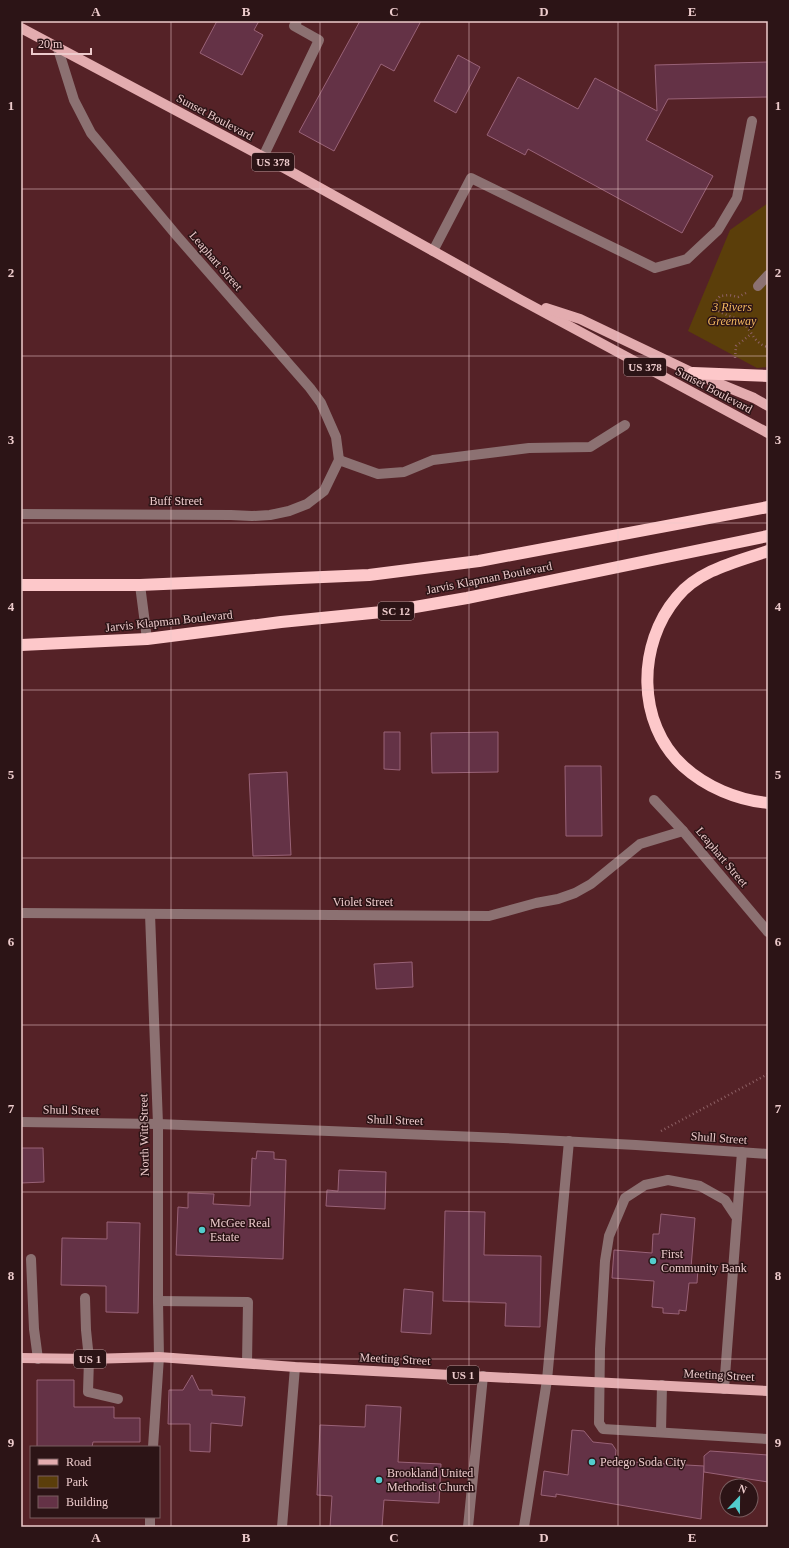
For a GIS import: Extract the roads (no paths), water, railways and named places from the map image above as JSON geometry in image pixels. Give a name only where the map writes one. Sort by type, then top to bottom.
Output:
[{"type":"highway","points":[[693,373],[768,376]]},
{"type":"highway","name":"Jarvis Klapman Boulevard","points":[[21,585],[140,586],[377,574],[479,561],[768,507]]},
{"type":"highway","name":"Jarvis Klapman Boulevard","points":[[21,645],[147,639],[281,622],[392,612],[767,536]]},
{"type":"highway","points":[[768,551],[706,574],[691,584],[677,597],[664,617],[652,645],[648,663],[647,682],[649,700],[661,735],[670,751],[682,765],[697,778],[713,787],[748,800],[768,803]]},
{"type":"main road","name":"Sunset Boulevard","points":[[21,28],[264,157],[521,300],[768,433]]},
{"type":"main road","name":"Sunset Boulevard","points":[[521,300],[580,319],[693,373],[754,398],[768,406]]},
{"type":"main road","name":"Meeting Street","points":[[21,1358],[89,1359],[159,1357],[295,1367],[768,1391]]},
{"type":"street","points":[[264,157],[319,40],[294,26],[297,21]]},
{"type":"street","name":"Leaphart Street","points":[[58,49],[74,100],[92,133],[177,236],[310,388],[321,403],[336,437],[339,460]]},
{"type":"street","points":[[433,251],[471,178],[655,268],[687,259],[718,230],[737,198],[752,121]]},
{"type":"street","points":[[758,286],[768,275]]},
{"type":"street","points":[[339,460],[378,474],[404,472],[433,460],[529,448],[590,447],[625,424]]},
{"type":"street","name":"Buff Street","points":[[21,514],[264,515],[289,511],[308,504],[324,491],[339,460]]},
{"type":"street","points":[[140,586],[147,639]]},
{"type":"street","name":"Leaphart Street","points":[[654,800],[683,831],[768,932]]},
{"type":"street","name":"Violet Street","points":[[21,913],[489,916],[536,903],[558,899],[575,893],[591,884],[640,844],[683,831]]},
{"type":"street","name":"North Witt Street","points":[[150,914],[158,1124],[159,1357],[153,1446]]},
{"type":"street","name":"Shull Street","points":[[21,1122],[158,1124],[569,1141],[636,1144],[768,1154]]},
{"type":"street","points":[[524,1527],[547,1380],[569,1141]]},
{"type":"street","points":[[724,1389],[742,1152]]},
{"type":"street","points":[[738,1218],[725,1200],[700,1186],[668,1180],[645,1185],[625,1198],[609,1236],[605,1261],[600,1349],[599,1423],[603,1429],[768,1440]]},
{"type":"street","points":[[31,1259],[34,1329],[38,1359]]},
{"type":"street","points":[[85,1298],[89,1359],[88,1392],[118,1399]]},
{"type":"street","points":[[158,1301],[248,1302],[247,1363]]},
{"type":"street","points":[[282,1527],[295,1367]]},
{"type":"street","points":[[468,1527],[483,1376]]},
{"type":"street","points":[[661,1432],[662,1386]]},
{"type":"place","name":"McGee Real Estate","points":[[202,1230]]},
{"type":"place","name":"First Community Bank","points":[[653,1261]]},
{"type":"place","name":"Pedego Soda City","points":[[592,1462]]},
{"type":"place","name":"Brookland United Methodist Church","points":[[379,1480]]},
{"type":"park label","name":"3 Rivers Greenway","points":[[732,314]]}]
